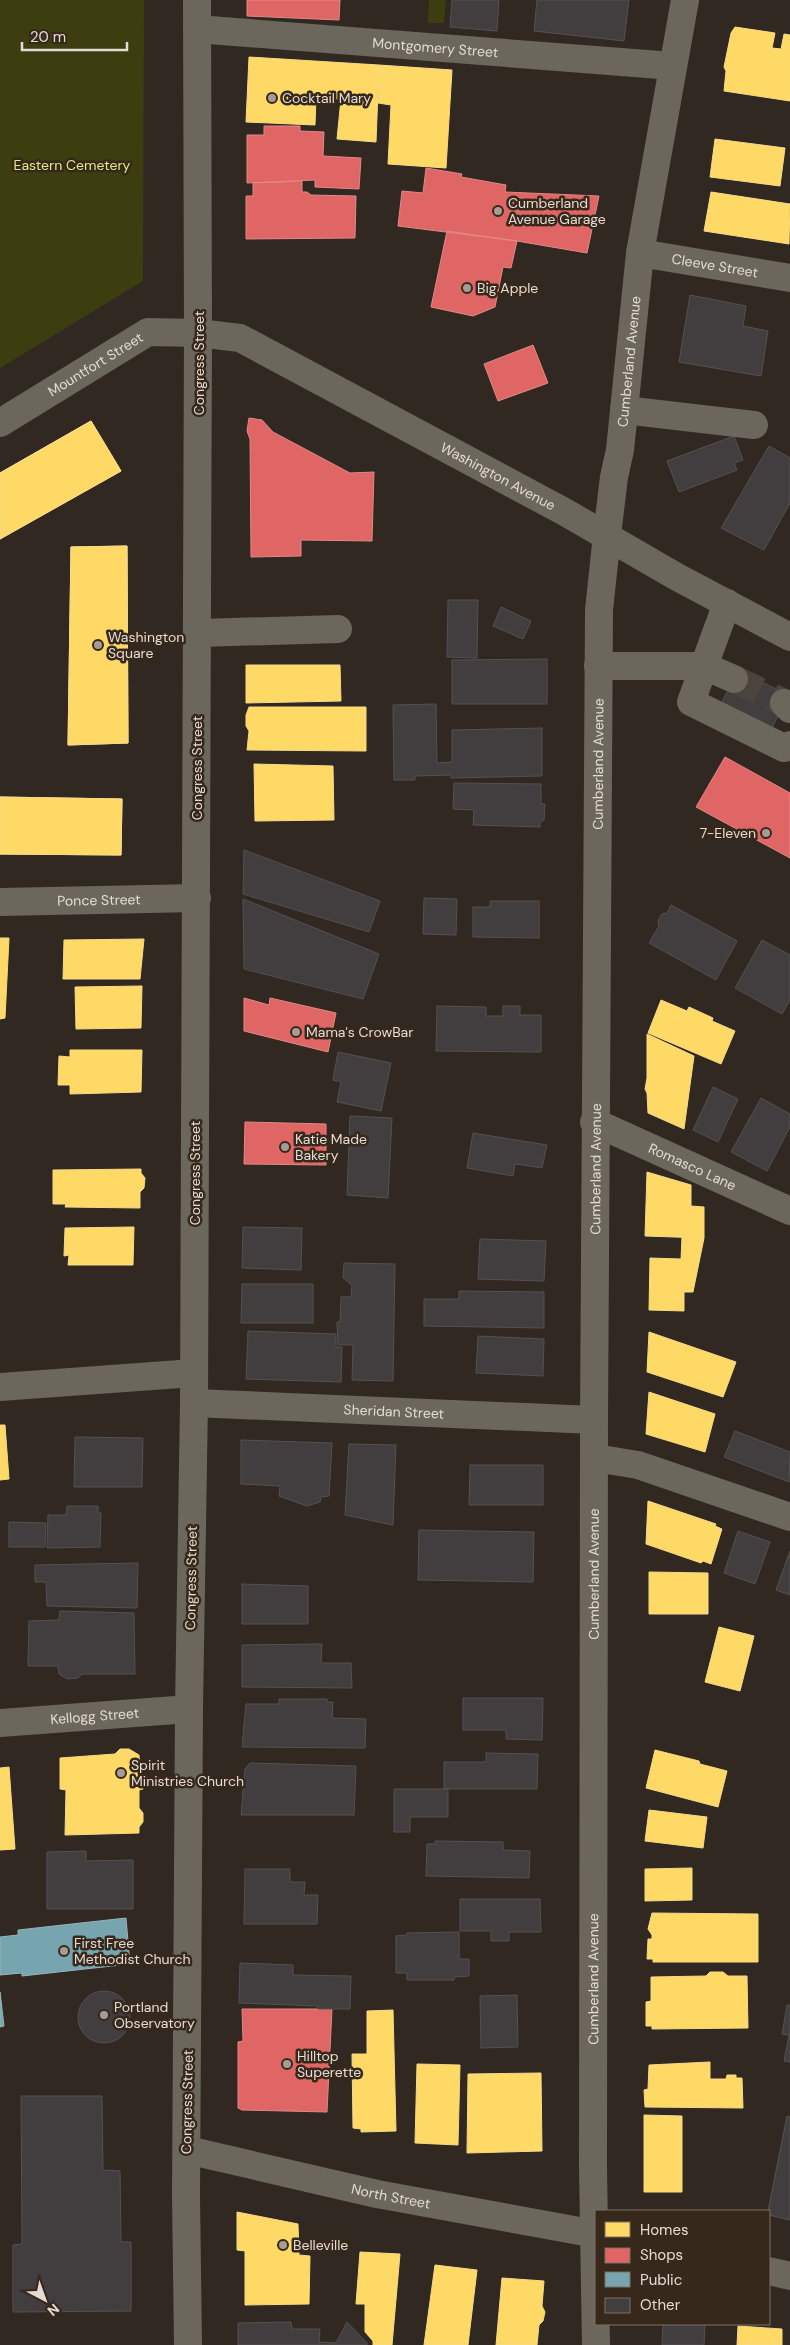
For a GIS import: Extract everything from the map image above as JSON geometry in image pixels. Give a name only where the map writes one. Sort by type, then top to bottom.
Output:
[{"type":"main road","name":"Congress Street","points":[[198,0],[198,333]]},
{"type":"main road","name":"Cumberland Avenue","points":[[607,535],[624,410],[640,253],[685,0]]},
{"type":"main road","name":"Washington Avenue","points":[[198,333],[240,338],[607,535],[790,637]]},
{"type":"street","name":"Montgomery Street","points":[[197,29],[673,66]]},
{"type":"street","name":"Cleeve Street","points":[[640,253],[790,278]]},
{"type":"street","name":"Mountfort Street","points":[[0,423],[148,332],[198,333]]},
{"type":"street","name":"Congress Street","points":[[188,2345],[189,1709],[194,1404],[198,333]]},
{"type":"street","points":[[624,410],[754,425]]},
{"type":"street","name":"Cumberland Avenue","points":[[595,2212],[593,2167],[594,1122],[599,610],[607,535]]},
{"type":"street","points":[[727,603],[691,702],[784,748],[790,745]]},
{"type":"street","points":[[198,633],[338,629]]},
{"type":"street","points":[[598,666],[704,666],[734,679]]},
{"type":"street","name":"Ponce Street","points":[[0,902],[197,898]]},
{"type":"street","name":"Romasco Lane","points":[[594,1122],[790,1211]]},
{"type":"street","points":[[0,1386],[194,1373]]},
{"type":"street","name":"Sheridan Street","points":[[194,1404],[594,1420]]},
{"type":"street","points":[[594,1458],[638,1465],[790,1517]]},
{"type":"street","name":"Kellogg Street","points":[[0,1723],[189,1709]]},
{"type":"street","name":"North Street","points":[[187,2150],[377,2194],[595,2234]]},
{"type":"street","points":[[770,2271],[790,2276]]},
{"type":"street","name":"Cumberland Avenue","points":[[596,2325],[596,2345]]},
{"type":"green space","name":"Eastern Cemetery","points":[[0,0],[144,0],[143,281],[0,368]]},
{"type":"green space","points":[[429,0],[446,0],[444,23],[428,23]]},
{"type":"building: Homes","points":[[735,27],[775,33],[772,48],[781,49],[784,34],[790,35],[790,101],[724,91],[726,71],[724,67],[731,33]]},
{"type":"building: Homes","points":[[249,57],[379,65],[376,142],[337,139],[341,99],[316,98],[315,125],[246,122]]},
{"type":"building: Homes","points":[[379,65],[452,70],[446,168],[388,164],[391,105],[378,103]]},
{"type":"building: Homes","points":[[715,139],[785,148],[780,186],[710,177]]},
{"type":"building: Homes","points":[[711,192],[790,204],[789,244],[704,231]]},
{"type":"building: Homes","points":[[91,421],[121,471],[0,539],[0,473]]},
{"type":"building: Homes","points":[[91,421],[121,471],[0,539],[0,473]]},
{"type":"building: Homes","name":"Washington Square","points":[[127,546],[128,743],[68,745],[71,547]]},
{"type":"building: Homes","name":"Washington Square","points":[[127,546],[128,743],[68,745],[71,547]]},
{"type":"building: Homes","points":[[246,665],[340,665],[341,701],[246,703]]},
{"type":"building: Homes","points":[[249,707],[366,707],[366,751],[247,750],[249,731],[246,726],[246,715]]},
{"type":"building: Homes","points":[[254,764],[333,766],[334,820],[255,821]]},
{"type":"building: Homes","points":[[0,797],[122,799],[121,855],[0,854]]},
{"type":"building: Homes","points":[[0,797],[122,799],[121,855],[0,854]]},
{"type":"building: Homes","points":[[0,938],[9,938],[5,1018],[0,1019]]},
{"type":"building: Homes","points":[[144,939],[140,979],[63,979],[64,940]]},
{"type":"building: Homes","points":[[142,986],[141,1028],[76,1029],[75,987]]},
{"type":"building: Homes","points":[[661,1000],[687,1011],[689,1007],[713,1018],[712,1021],[735,1031],[721,1064],[648,1033]]},
{"type":"building: Homes","points":[[647,1034],[694,1056],[684,1129],[648,1113],[645,1089],[647,1078]]},
{"type":"building: Homes","points":[[70,1050],[142,1050],[141,1092],[70,1094],[70,1085],[58,1085],[59,1056],[70,1057]]},
{"type":"building: Homes","points":[[141,1169],[141,1173],[145,1178],[144,1188],[140,1192],[140,1208],[65,1207],[66,1204],[53,1204],[53,1170]]},
{"type":"building: Homes","points":[[647,1172],[691,1185],[691,1206],[704,1207],[704,1238],[645,1236]]},
{"type":"building: Homes","points":[[134,1227],[133,1265],[68,1265],[69,1255],[64,1256],[65,1228]]},
{"type":"building: Homes","points":[[682,1237],[704,1238],[693,1292],[684,1292],[684,1311],[649,1310],[650,1258],[681,1259]]},
{"type":"building: Homes","points":[[649,1332],[736,1362],[723,1397],[647,1372]]},
{"type":"building: Homes","points":[[649,1392],[715,1414],[705,1452],[646,1434]]},
{"type":"building: Homes","points":[[0,1425],[5,1425],[9,1479],[0,1480]]},
{"type":"building: Homes","points":[[648,1501],[716,1524],[715,1526],[722,1529],[711,1564],[703,1561],[701,1563],[646,1544]]},
{"type":"building: Homes","points":[[649,1572],[708,1573],[708,1614],[649,1614]]},
{"type":"building: Homes","points":[[719,1627],[754,1636],[740,1691],[705,1682]]},
{"type":"building: Homes","points":[[120,1749],[129,1749],[139,1755],[143,1789],[139,1790],[139,1808],[143,1813],[143,1822],[139,1827],[139,1833],[65,1835],[66,1790],[60,1789],[60,1758],[115,1754]]},
{"type":"building: Homes","points":[[655,1750],[699,1761],[700,1764],[727,1771],[718,1807],[646,1788]]},
{"type":"building: Homes","points":[[9,1767],[15,1849],[0,1850],[0,1768]]},
{"type":"building: Homes","points":[[649,1810],[707,1817],[703,1848],[645,1841]]},
{"type":"building: Homes","points":[[692,1868],[692,1900],[645,1901],[645,1869]]},
{"type":"building: Homes","points":[[652,1913],[758,1914],[758,1962],[653,1962],[653,1959],[647,1959],[648,1939],[652,1939],[648,1929]]},
{"type":"building: Homes","points":[[710,1972],[723,1972],[728,1976],[747,1976],[748,2028],[652,2029],[652,2026],[646,2026],[646,2002],[651,2001],[651,1977],[706,1976]]},
{"type":"building: Homes","points":[[393,2010],[396,2131],[361,2132],[361,2129],[353,2128],[352,2054],[367,2054],[367,2011]]},
{"type":"building: Homes","points":[[710,2062],[710,2079],[726,2079],[727,2075],[736,2075],[736,2078],[742,2078],[743,2108],[645,2107],[644,2090],[648,2089],[649,2065]]},
{"type":"building: Homes","points":[[417,2064],[460,2065],[458,2145],[415,2143]]},
{"type":"building: Homes","points":[[541,2073],[542,2151],[467,2153],[468,2074]]},
{"type":"building: Homes","points":[[644,2115],[682,2116],[682,2192],[644,2192]]},
{"type":"building: Homes","points":[[237,2212],[298,2224],[299,2255],[310,2256],[309,2304],[245,2305],[245,2251],[237,2250]]},
{"type":"building: Homes","points":[[360,2252],[400,2254],[392,2345],[373,2345],[373,2341],[365,2332],[365,2304],[356,2304]]},
{"type":"building: Homes","points":[[435,2265],[477,2270],[468,2345],[424,2345]]},
{"type":"building: Homes","points":[[502,2278],[544,2281],[542,2306],[545,2312],[543,2321],[539,2325],[537,2345],[496,2345]]},
{"type":"building: Homes","points":[[738,2326],[782,2329],[782,2345],[737,2345]]},
{"type":"building: Shops","points":[[247,0],[340,0],[339,20],[247,16]]},
{"type":"building: Shops","points":[[264,126],[300,126],[300,131],[324,132],[323,156],[361,158],[359,189],[315,187],[315,180],[247,183],[247,135],[264,135]]},
{"type":"building: Shops","name":"Cumberland Avenue Garage","points":[[426,168],[462,174],[461,177],[506,185],[505,192],[599,196],[587,253],[517,241],[398,226],[402,191],[423,193]]},
{"type":"building: Shops","points":[[302,181],[302,192],[307,192],[311,195],[356,196],[355,238],[246,239],[246,196],[253,196],[253,183]]},
{"type":"building: Shops","name":"Big Apple","points":[[447,231],[517,241],[511,268],[503,267],[495,307],[473,316],[431,307]]},
{"type":"building: Shops","points":[[533,345],[548,383],[498,401],[484,364]]},
{"type":"building: Shops","points":[[249,418],[262,420],[273,432],[350,473],[374,472],[372,541],[301,540],[301,556],[251,557],[250,439],[247,431]]},
{"type":"building: Shops","name":"7-Eleven","points":[[725,757],[790,793],[790,858],[696,807]]},
{"type":"building: Shops","points":[[244,998],[269,1005],[270,998],[336,1013],[328,1052],[244,1031]]},
{"type":"building: Shops","points":[[245,1122],[326,1124],[326,1165],[244,1164]]},
{"type":"building: Shops","points":[[242,2009],[332,2009],[327,2112],[242,2110],[238,2108],[238,2042],[243,2041]]},
{"type":"building: Public","name":"First Free Methodist Church","points":[[126,1918],[130,1964],[22,1976],[22,1973],[0,1975],[0,1937],[18,1935],[18,1930]]},
{"type":"building: Public","points":[[0,1992],[4,2026],[0,2027]]},
{"type":"building: Other","points":[[452,0],[499,0],[497,31],[450,27]]},
{"type":"building: Other","points":[[537,0],[629,0],[624,41],[534,31]]},
{"type":"building: Other","points":[[690,295],[746,306],[743,326],[768,331],[761,376],[679,362]]},
{"type":"building: Other","points":[[734,436],[743,460],[734,463],[737,470],[679,492],[667,461]]},
{"type":"building: Other","points":[[769,446],[790,458],[790,503],[764,550],[721,528]]},
{"type":"building: Other","points":[[448,600],[478,600],[477,658],[447,657]]},
{"type":"building: Other","points":[[501,607],[531,621],[523,639],[493,626]]},
{"type":"building: Other","points":[[547,659],[547,704],[452,704],[452,660]]},
{"type":"building: Other","points":[[738,670],[788,695],[770,732],[720,706]]},
{"type":"building: Other","points":[[436,704],[437,763],[452,762],[452,730],[542,728],[542,776],[451,778],[451,775],[415,776],[415,780],[394,780],[393,705]]},
{"type":"building: Other","points":[[454,783],[541,784],[541,804],[545,804],[544,820],[540,822],[540,827],[473,825],[474,810],[453,809]]},
{"type":"building: Other","points":[[244,850],[380,901],[369,932],[243,894]]},
{"type":"building: Other","points":[[424,898],[457,899],[456,935],[423,934]]},
{"type":"building: Other","points":[[243,899],[379,954],[363,999],[244,969]]},
{"type":"building: Other","points":[[490,901],[539,901],[539,938],[473,937],[473,907],[490,907]]},
{"type":"building: Other","points":[[671,905],[737,941],[716,980],[649,943],[659,926],[658,921],[662,914],[667,913]]},
{"type":"building: Other","points":[[762,940],[790,955],[790,1000],[782,1014],[735,988]]},
{"type":"building: Other","points":[[437,1006],[486,1007],[486,1016],[503,1016],[503,1006],[520,1006],[520,1015],[541,1015],[541,1052],[436,1051]]},
{"type":"building: Other","points":[[338,1052],[391,1063],[381,1111],[337,1102],[341,1082],[333,1080]]},
{"type":"building: Other","points":[[713,1087],[738,1099],[718,1142],[693,1130]]},
{"type":"building: Other","points":[[761,1098],[790,1114],[790,1127],[767,1171],[731,1152]]},
{"type":"building: Other","points":[[350,1116],[392,1118],[388,1198],[347,1195]]},
{"type":"building: Other","points":[[473,1133],[547,1145],[542,1168],[515,1164],[513,1176],[467,1168]]},
{"type":"building: Other","points":[[243,1227],[302,1228],[301,1270],[242,1268]]},
{"type":"building: Other","points":[[480,1239],[546,1241],[544,1281],[478,1279]]},
{"type":"building: Other","points":[[344,1263],[395,1264],[393,1381],[352,1380],[353,1345],[338,1345],[337,1322],[340,1322],[341,1297],[351,1297],[352,1285],[343,1278]]},
{"type":"building: Other","points":[[242,1284],[313,1284],[313,1323],[241,1323]]},
{"type":"building: Other","points":[[459,1291],[544,1292],[544,1328],[424,1326],[424,1299],[459,1299]]},
{"type":"building: Other","points":[[248,1331],[336,1334],[336,1347],[342,1347],[341,1382],[246,1379]]},
{"type":"building: Other","points":[[478,1336],[544,1339],[543,1376],[476,1373]]},
{"type":"building: Other","points":[[735,1431],[790,1452],[789,1482],[724,1457]]},
{"type":"building: Other","points":[[75,1437],[143,1438],[142,1487],[74,1487]]},
{"type":"building: Other","points":[[241,1440],[332,1443],[329,1496],[321,1497],[320,1502],[307,1506],[279,1496],[280,1486],[241,1484]]},
{"type":"building: Other","points":[[349,1444],[396,1445],[393,1525],[345,1515]]},
{"type":"building: Other","points":[[470,1465],[543,1465],[543,1505],[469,1505]]},
{"type":"building: Other","points":[[67,1506],[98,1506],[98,1513],[101,1513],[100,1547],[47,1548],[48,1515],[66,1515]]},
{"type":"building: Other","points":[[9,1522],[46,1523],[45,1547],[9,1547]]},
{"type":"building: Other","points":[[419,1530],[534,1532],[533,1582],[418,1580]]},
{"type":"building: Other","points":[[738,1531],[770,1542],[755,1584],[724,1573]]},
{"type":"building: Other","points":[[790,1551],[790,1595],[776,1590]]},
{"type":"building: Other","points":[[138,1563],[137,1608],[47,1606],[46,1582],[35,1582],[35,1565]]},
{"type":"building: Other","points":[[242,1584],[308,1586],[308,1624],[242,1624]]},
{"type":"building: Other","points":[[60,1611],[134,1613],[135,1674],[82,1674],[78,1678],[67,1679],[59,1674],[58,1666],[28,1666],[29,1621],[59,1620]]},
{"type":"building: Other","points":[[322,1644],[321,1663],[351,1663],[352,1688],[242,1687],[242,1645]]},
{"type":"building: Other","points":[[463,1698],[543,1698],[542,1740],[506,1739],[506,1730],[463,1730]]},
{"type":"building: Other","points":[[279,1699],[327,1699],[327,1702],[333,1702],[332,1718],[366,1719],[365,1748],[242,1747],[246,1704],[279,1704]]},
{"type":"building: Other","points":[[486,1753],[538,1754],[537,1789],[444,1789],[444,1762],[486,1762]]},
{"type":"building: Other","points":[[250,1763],[356,1766],[354,1815],[241,1815],[245,1769]]},
{"type":"building: Other","points":[[394,1789],[448,1789],[448,1817],[410,1817],[410,1832],[394,1832]]},
{"type":"building: Other","points":[[435,1841],[503,1842],[503,1850],[530,1851],[529,1878],[426,1876],[427,1844],[435,1844]]},
{"type":"building: Other","points":[[86,1851],[86,1861],[133,1860],[133,1909],[47,1909],[47,1852]]},
{"type":"building: Other","points":[[245,1869],[290,1869],[290,1882],[305,1882],[304,1895],[318,1895],[317,1924],[244,1924]]},
{"type":"building: Other","points":[[460,1899],[540,1899],[541,1932],[509,1932],[509,1941],[491,1941],[491,1931],[460,1931]]},
{"type":"building: Other","points":[[459,1932],[459,1959],[469,1959],[469,1976],[454,1977],[454,1980],[407,1980],[407,1973],[396,1973],[396,1936],[407,1935],[407,1933]]},
{"type":"building: Other","points":[[240,1963],[293,1965],[293,1975],[351,1976],[350,2009],[318,2009],[317,2006],[239,2003]]},
{"type":"building: Other","name":"Portland Observatory","points":[[99,1991],[109,1991],[123,1998],[130,2012],[130,2022],[123,2036],[109,2043],[99,2043],[89,2039],[82,2032],[78,2022],[78,2012],[82,2002],[89,1995]]},
{"type":"building: Other","points":[[517,1995],[518,2047],[481,2048],[480,1996]]},
{"type":"building: Other","points":[[787,2005],[790,2005],[790,2062],[784,2061],[789,2035],[782,2034]]},
{"type":"building: Other","points":[[21,2096],[102,2096],[103,2170],[120,2171],[121,2242],[131,2242],[131,2311],[13,2312],[13,2245],[22,2244]]},
{"type":"building: Other","points":[[787,2116],[790,2117],[790,2220],[770,2215],[770,2210],[768,2210]]},
{"type":"building: Other","points":[[291,2322],[292,2329],[320,2329],[319,2342],[336,2343],[347,2322],[367,2345],[238,2345],[238,2323]]},
{"type":"building: Other","points":[[663,2325],[705,2325],[704,2345],[662,2345]]},
{"type":"tunnel","points":[[734,679],[784,703]]},
{"type":"place","name":"Cocktail Mary","points":[[272,98]]},
{"type":"place","name":"Cumberland Avenue Garage","points":[[498,211]]},
{"type":"place","name":"Big Apple","points":[[467,288]]},
{"type":"place","name":"Washington Square","points":[[98,645]]},
{"type":"place","name":"7-Eleven","points":[[766,833]]},
{"type":"place","name":"Mama's CrowBar","points":[[296,1032]]},
{"type":"place","name":"Katie Made Bakery","points":[[285,1147]]},
{"type":"place","name":"Spirit Ministries Church","points":[[121,1773]]},
{"type":"place","name":"First Free Methodist Church","points":[[64,1951]]},
{"type":"place","name":"Portland Observatory","points":[[104,2015]]},
{"type":"place","name":"Hilltop Superette","points":[[287,2064]]},
{"type":"place","name":"Belleville","points":[[283,2245]]}]
